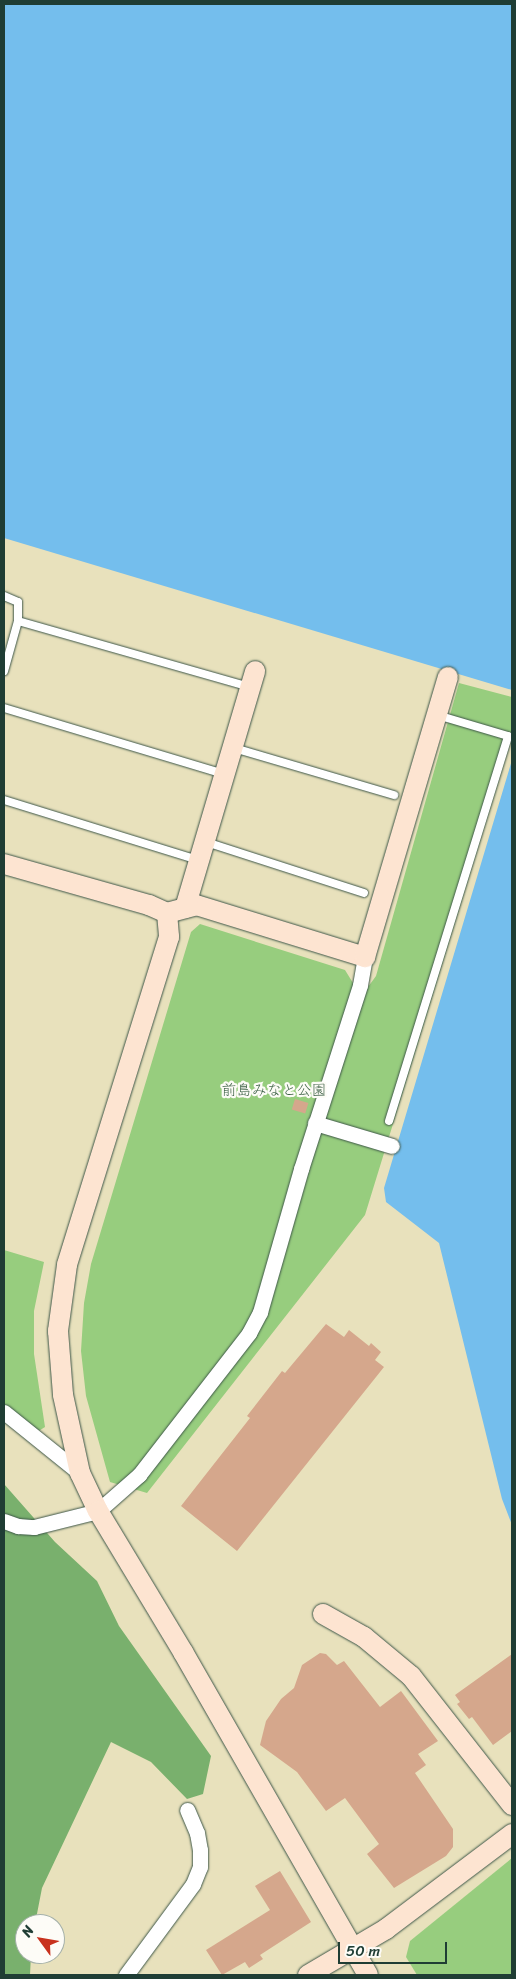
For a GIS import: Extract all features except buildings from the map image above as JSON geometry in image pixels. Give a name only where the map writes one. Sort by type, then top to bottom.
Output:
[{"type":"street","points":[[4,1521],[34,1527],[98,1510],[139,1475],[249,1333],[260,1312],[360,985],[365,957],[448,677]]},
{"type":"street","points":[[252,679],[202,851],[176,910],[67,1265],[58,1331],[63,1395],[80,1474],[98,1510],[174,1636],[368,1975]]},
{"type":"street","points":[[4,864],[149,905],[176,910],[196,905],[365,957]]},
{"type":"street","points":[[316,1124],[392,1146]]},
{"type":"street","points":[[4,1412],[80,1474]]},
{"type":"street","points":[[323,1614],[364,1637],[411,1676],[512,1805]]},
{"type":"street","points":[[126,1975],[193,1884],[200,1867],[197,1833],[187,1810]]},
{"type":"street","points":[[308,1975],[386,1929],[512,1834]]},
{"type":"lane","points":[[4,596],[18,602],[18,621],[4,672]]},
{"type":"lane","points":[[18,621],[252,679]]},
{"type":"lane","points":[[4,708],[224,774]]},
{"type":"lane","points":[[389,1121],[508,736],[437,715]]},
{"type":"lane","points":[[232,747],[394,794]]},
{"type":"lane","points":[[4,800],[364,893]]},
{"type":"green space","name":"前島みなと公園","points":[[459,683],[512,697],[512,737],[365,1215],[147,1493],[110,1482],[86,1396],[81,1351],[84,1303],[91,1264],[191,932],[200,924],[345,970],[353,983],[368,987],[376,976]]},
{"type":"green space","points":[[4,1250],[44,1262],[34,1311],[34,1354],[45,1427],[37,1432],[4,1405]]},
{"type":"green space","points":[[4,1484],[55,1542],[97,1581],[119,1626],[211,1756],[203,1794],[187,1799],[151,1762],[111,1742],[42,1888],[37,1914],[15,1914],[15,1964],[31,1964],[30,1975],[4,1975]]},
{"type":"green space","points":[[512,1858],[512,1975],[417,1975],[406,1957],[410,1941]]},
{"type":"water","points":[[4,4],[512,4],[512,690],[4,538]]},
{"type":"water","points":[[512,760],[512,1525],[502,1499],[439,1243],[386,1202],[384,1188]]}]
